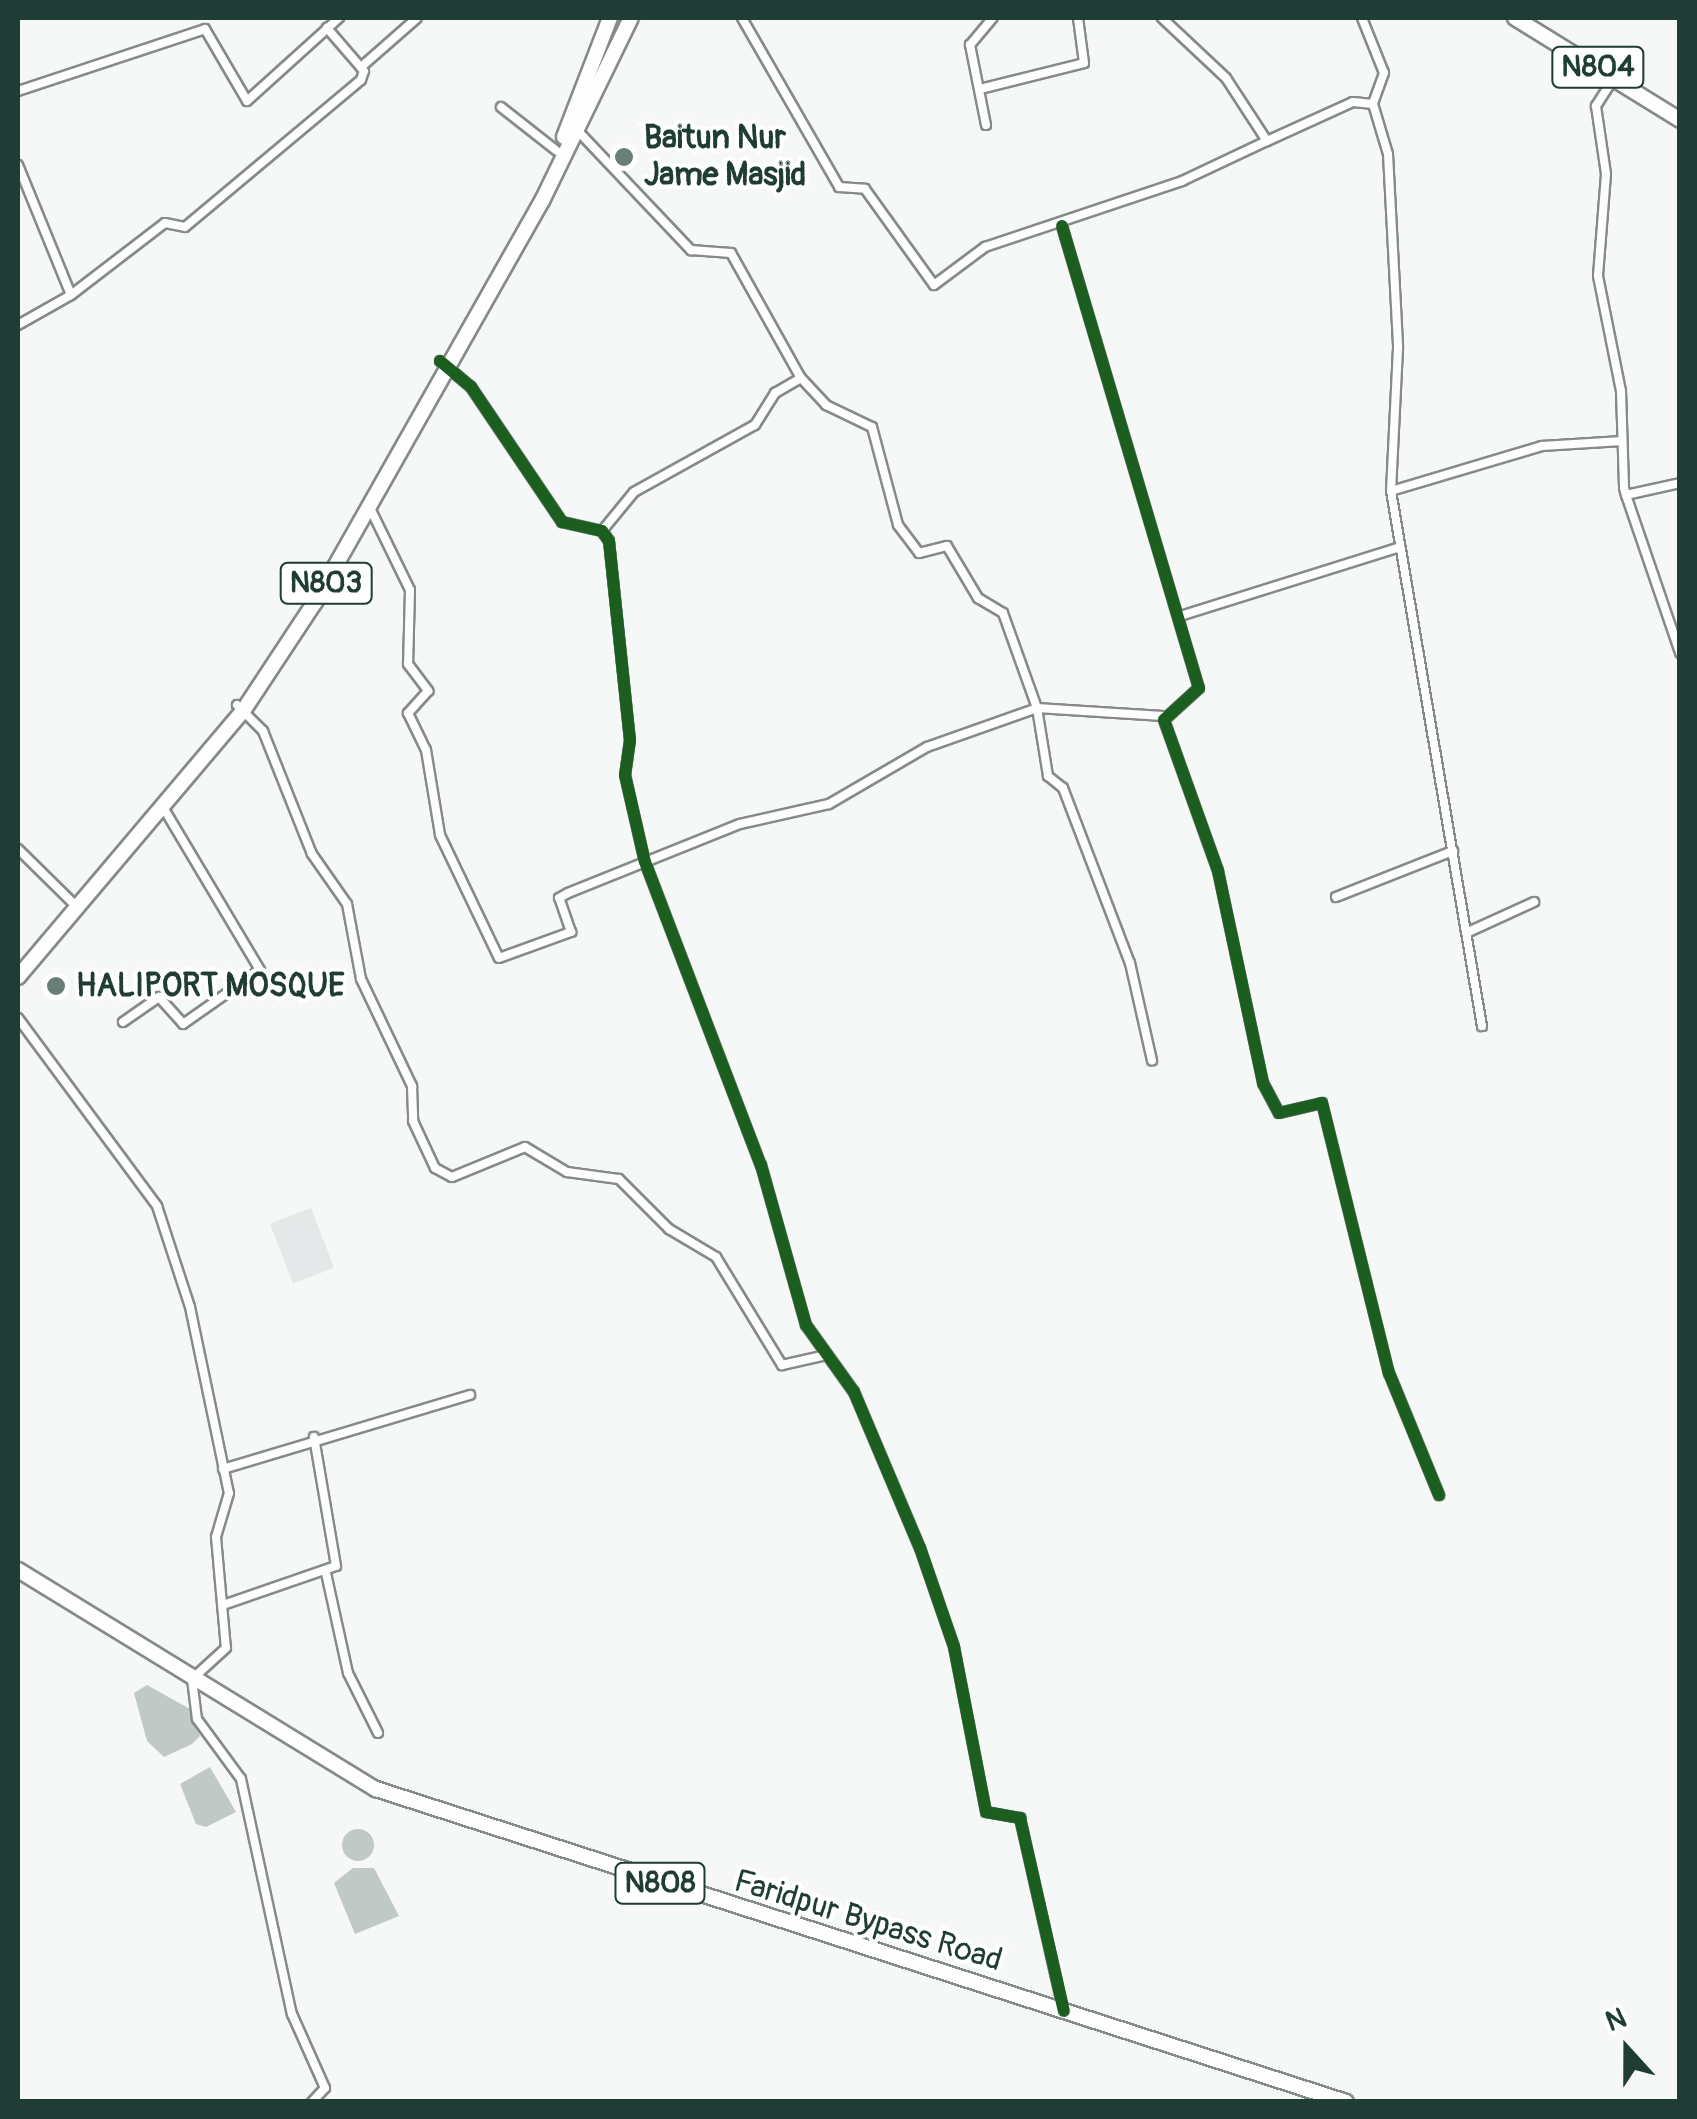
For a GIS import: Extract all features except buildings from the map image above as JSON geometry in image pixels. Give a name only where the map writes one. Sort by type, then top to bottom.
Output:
[{"type":"highway","name":"N803","points":[[311,600],[563,146],[610,18]]},
{"type":"highway","name":"N804","points":[[1514,18],[1575,48]]},
{"type":"highway","name":"N804","points":[[1532,18],[1680,110]]},
{"type":"highway","name":"N803","points":[[563,146],[577,130],[630,19]]},
{"type":"highway","name":"N804","points":[[1617,74],[1680,120]]},
{"type":"highway","name":"N803","points":[[18,977],[240,708],[369,506],[399,443]]},
{"type":"highway","name":"N803","points":[[18,964],[163,807],[200,756]]},
{"type":"highway","name":"Faridpur Bypass Road","points":[[18,1570],[376,1789],[1346,2102]]},
{"type":"street","points":[[18,325],[71,294],[165,222],[185,226],[361,80],[361,66],[332,21],[247,101],[201,18]]},
{"type":"street","points":[[361,66],[417,18]]},
{"type":"street","points":[[742,18],[839,187],[865,189],[930,284],[985,248],[1062,226],[1352,102],[1373,104]]},
{"type":"street","points":[[986,125],[984,88],[970,45],[993,18]]},
{"type":"street","points":[[984,88],[1084,63],[1078,18]]},
{"type":"street","points":[[1162,18],[1226,78],[1267,141]]},
{"type":"street","points":[[1362,18],[1383,57],[1373,104],[1388,154],[1398,348],[1392,491],[1482,1026]]},
{"type":"street","points":[[18,91],[205,29]]},
{"type":"street","points":[[1617,74],[1596,106],[1606,174],[1598,276],[1626,495],[1680,653]]},
{"type":"street","points":[[501,107],[563,146]]},
{"type":"street","points":[[577,130],[692,250],[731,253],[801,378],[822,403],[872,427],[898,525],[919,553],[947,546],[978,598],[1003,613],[1037,708],[1048,776],[1063,788],[1130,963],[1152,1061]]},
{"type":"street","points":[[18,165],[71,294]]},
{"type":"street","points":[[369,506],[410,590],[408,664],[428,691],[408,714],[426,750],[440,835],[497,955],[568,933],[559,898],[740,824],[829,804],[927,747],[1037,708],[1164,716],[1200,692],[1062,226]]},
{"type":"street","points":[[444,362],[562,522],[602,531]]},
{"type":"street","points":[[801,378],[775,393],[754,425],[634,492],[602,531],[630,740],[625,775],[645,862],[722,1056],[822,1356],[854,1392],[920,1548],[954,1647],[986,1812],[1020,1818],[1064,2011]]},
{"type":"street","points":[[1392,491],[1542,446],[1622,441]]},
{"type":"street","points":[[1626,495],[1680,483]]},
{"type":"street","points":[[1180,616],[1400,548]]},
{"type":"street","points":[[240,708],[263,731],[312,854],[347,904],[361,978],[412,1086],[414,1121],[435,1168],[452,1177],[526,1147],[567,1172],[619,1179],[669,1229],[716,1257],[782,1365],[822,1356]]},
{"type":"street","points":[[1164,716],[1218,870],[1268,1097],[1279,1113],[1322,1103],[1389,1372],[1439,1495]]},
{"type":"street","points":[[123,1022],[159,997],[183,1024],[260,970],[163,807]]},
{"type":"street","points":[[18,849],[72,902]]},
{"type":"street","points":[[1336,896],[1453,851]]},
{"type":"street","points":[[1466,933],[1534,902]]},
{"type":"street","points":[[18,1018],[164,1218],[229,1493],[216,1536],[226,1604],[226,1648],[192,1679],[197,1720],[241,1779],[292,2014],[325,2088],[312,2102]]},
{"type":"street","points":[[223,1469],[314,1437],[470,1395]]},
{"type":"street","points":[[226,1604],[326,1572],[337,1562],[314,1437]]},
{"type":"street","points":[[326,1572],[348,1672],[378,1732]]},
{"type":"shaded area","points":[[311,1208],[334,1268],[293,1284],[270,1224]]},
{"type":"shaded area","points":[[147,1685],[190,1709],[200,1736],[192,1744],[164,1757],[147,1741],[134,1693]]},
{"type":"shaded area","points":[[210,1767],[236,1812],[206,1827],[196,1824],[180,1784]]},
{"type":"shaded area","points":[[358,1829],[370,1833],[374,1845],[370,1857],[358,1861],[346,1857],[342,1845],[346,1833]]},
{"type":"shaded area","points":[[353,1868],[374,1868],[399,1916],[355,1934],[334,1883]]},
{"type":"cycle path","points":[[1062,226],[1199,688],[1164,720],[1218,871],[1263,1083],[1279,1113],[1322,1103],[1389,1373],[1439,1495]]},
{"type":"cycle path","points":[[440,361],[471,387],[562,522],[602,531],[609,541],[630,740],[625,775],[645,862],[761,1165],[806,1325],[854,1392],[920,1548],[954,1647],[986,1812],[1020,1818],[1064,2011]]},
{"type":"place","name":"Baitun Nur Jame Masjid","points":[[624,157]]},
{"type":"place","name":"HALIPORT MOSQUE","points":[[56,986]]}]
